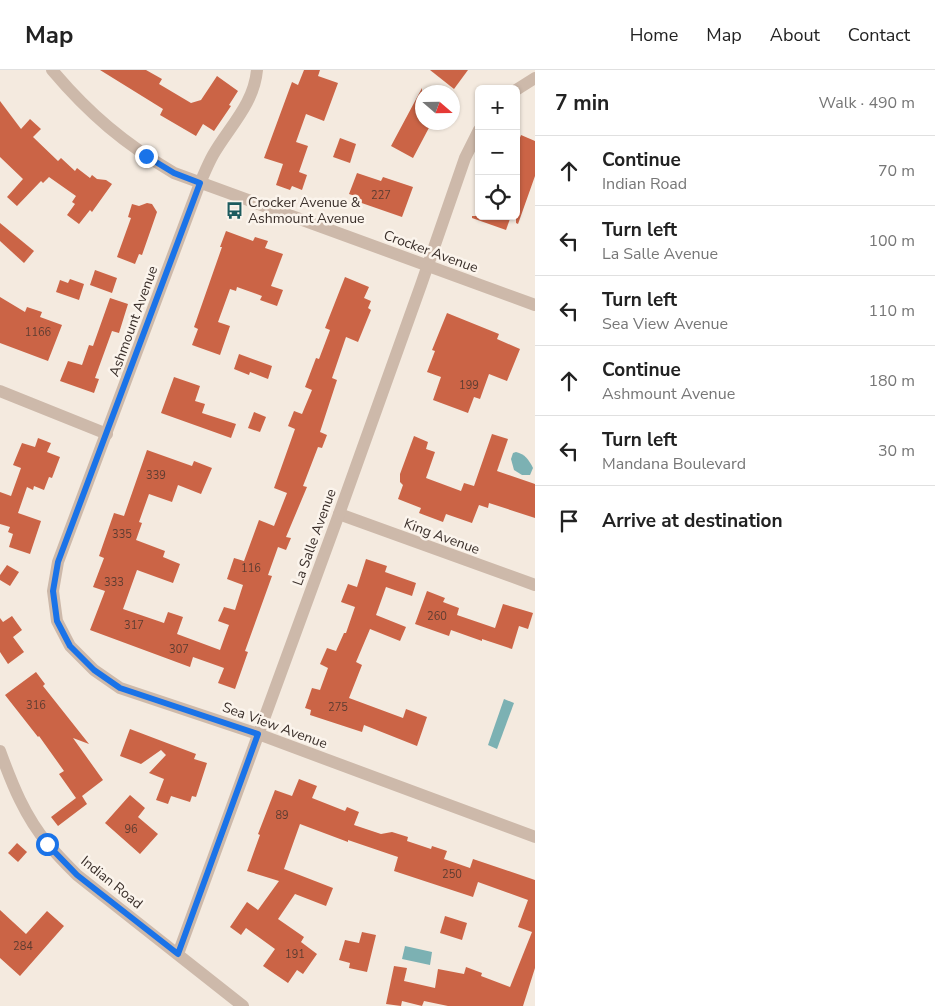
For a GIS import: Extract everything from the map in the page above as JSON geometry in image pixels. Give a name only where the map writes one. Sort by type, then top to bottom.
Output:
[{"type":"street","name":"Crocker Avenue","points":[[52,70],[95,117],[123,140],[174,173],[535,306]]},
{"type":"street","name":"Ashmount Avenue","points":[[53,591],[58,562],[108,434],[200,183],[213,156],[250,99],[257,70]]},
{"type":"street","points":[[520,87],[535,78]]},
{"type":"street","name":"La Salle Avenue","points":[[178,954],[339,514],[465,158],[475,138]]},
{"type":"street","points":[[0,391],[108,434]]},
{"type":"street","name":"King Avenue","points":[[339,514],[535,585]]},
{"type":"street","name":"Sea View Avenue","points":[[53,591],[57,621],[70,646],[94,670],[120,688],[258,734],[535,837]]},
{"type":"street","name":"Indian Road","points":[[0,751],[13,788],[29,818],[47,844],[77,875],[243,1006]]},
{"type":"water","points":[[516,452],[530,462],[533,468],[530,475],[522,475],[514,470],[511,459],[513,453]]},
{"type":"water","points":[[504,699],[514,703],[497,749],[488,745]]},
{"type":"water","points":[[405,946],[432,952],[430,965],[402,959]]},
{"type":"building","points":[[100,70],[146,70],[162,79],[159,84],[191,103],[201,100],[217,76],[238,91],[229,105],[231,106],[214,131],[203,124],[196,136],[160,115],[163,109]]},
{"type":"building","points":[[304,70],[320,70],[318,76],[338,83],[324,121],[306,114],[296,142],[308,146],[299,172],[307,175],[302,190],[292,186],[290,190],[276,185],[283,164],[264,158],[292,82],[298,85]]},
{"type":"building","points":[[430,70],[468,70],[457,85],[449,85]]},
{"type":"building","points":[[0,101],[21,129],[30,119],[41,129],[33,137],[58,161],[61,158],[75,171],[77,168],[90,178],[92,175],[97,179],[106,180],[112,184],[92,212],[90,210],[79,224],[67,215],[75,204],[72,202],[76,196],[49,177],[43,183],[41,181],[17,206],[7,197],[23,179],[0,157]]},
{"type":"building","points":[[415,101],[415,130],[428,130],[413,158],[391,146]]},
{"type":"building","points":[[521,135],[535,141],[535,176],[520,218],[520,175]]},
{"type":"building","points":[[340,138],[356,144],[350,163],[333,157]]},
{"type":"building","points":[[357,173],[381,181],[383,177],[413,187],[402,217],[353,200],[355,196],[349,194]]},
{"type":"building","points":[[147,203],[152,204],[157,212],[142,255],[139,254],[135,264],[117,257],[131,218],[128,217],[132,204],[139,206]]},
{"type":"building","points":[[478,220],[510,220],[506,230]]},
{"type":"building","points":[[0,223],[34,251],[24,263],[0,241]]},
{"type":"building","points":[[226,231],[253,241],[255,237],[268,241],[265,248],[283,254],[271,286],[283,290],[277,306],[260,300],[262,296],[237,287],[236,291],[230,289],[218,322],[230,326],[220,355],[192,345],[198,329],[194,327]]},
{"type":"building","points":[[95,270],[117,278],[112,293],[90,285]]},
{"type":"building","points":[[345,277],[369,287],[364,298],[371,301],[368,308],[371,310],[358,342],[346,337],[332,378],[337,380],[320,432],[327,435],[322,448],[318,447],[303,486],[307,487],[286,537],[291,538],[286,550],[278,547],[268,575],[272,576],[245,651],[248,652],[235,689],[218,683],[224,668],[193,657],[190,667],[90,630],[105,591],[93,587],[104,558],[99,556],[114,513],[124,516],[147,450],[192,466],[194,461],[212,468],[201,494],[178,485],[172,502],[149,494],[139,522],[142,523],[136,540],[165,551],[163,557],[180,564],[173,583],[137,570],[123,609],[164,623],[168,612],[183,617],[177,634],[220,650],[229,625],[218,621],[224,607],[235,610],[243,585],[227,579],[234,558],[244,561],[259,520],[274,526],[287,493],[274,488],[295,429],[288,426],[294,411],[302,414],[312,390],[305,387],[316,358],[319,359],[330,330],[325,328]]},
{"type":"building","points":[[70,279],[84,284],[79,300],[56,292],[60,280],[68,283]]},
{"type":"building","points":[[0,297],[25,312],[27,307],[42,312],[40,317],[62,325],[48,361],[0,343]]},
{"type":"building","points":[[110,298],[128,304],[119,333],[112,331],[95,378],[99,379],[94,393],[60,381],[68,361],[82,365],[89,345],[93,346]]},
{"type":"building","points":[[447,313],[499,334],[497,339],[520,349],[507,381],[489,374],[480,399],[474,397],[468,413],[433,400],[441,377],[427,372],[435,351],[432,350]]},
{"type":"building","points":[[239,354],[272,366],[268,379],[250,372],[249,375],[234,369]]},
{"type":"building","points":[[174,377],[200,386],[195,401],[205,404],[202,413],[236,424],[231,438],[161,413]]},
{"type":"building","points":[[254,412],[266,417],[260,432],[248,428]]},
{"type":"building","points":[[492,434],[508,439],[497,471],[535,484],[535,518],[489,503],[488,508],[479,505],[472,523],[446,514],[443,522],[419,513],[421,508],[398,499],[403,485],[400,482],[400,474],[414,436],[428,442],[426,449],[435,452],[426,478],[461,491],[464,483],[474,486]]},
{"type":"building","points":[[38,438],[51,443],[47,452],[60,457],[52,478],[49,477],[44,490],[34,486],[33,490],[27,487],[18,513],[41,521],[30,554],[9,547],[13,534],[8,532],[10,527],[0,524],[0,492],[11,496],[21,468],[13,465],[22,443],[35,447]]},
{"type":"building","points":[[366,559],[387,566],[385,572],[416,583],[412,596],[386,587],[376,615],[406,627],[400,641],[370,629],[356,662],[362,665],[349,698],[403,718],[406,709],[427,717],[417,746],[364,725],[362,732],[310,715],[311,710],[305,708],[312,688],[320,690],[328,668],[320,664],[327,648],[336,651],[344,633],[346,633],[355,607],[341,602],[348,584],[357,587]]},
{"type":"building","points":[[7,565],[19,572],[10,586],[0,580],[0,575]]},
{"type":"building","points":[[427,591],[445,598],[443,602],[459,608],[457,615],[495,628],[503,604],[533,613],[528,629],[519,626],[512,649],[451,630],[449,636],[415,624]]},
{"type":"building","points":[[12,616],[22,630],[13,637],[24,652],[8,664],[0,652],[0,618],[3,622]]},
{"type":"building","points":[[36,672],[45,684],[43,686],[89,744],[73,738],[103,780],[82,796],[87,804],[58,826],[51,817],[76,798],[59,774],[64,771],[39,736],[5,695]]},
{"type":"building","points":[[130,729],[196,754],[194,759],[207,763],[196,797],[192,796],[190,802],[171,796],[168,804],[156,800],[164,779],[149,773],[166,755],[161,750],[141,764],[120,756]]},
{"type":"building","points":[[299,779],[317,786],[312,798],[345,811],[347,807],[359,812],[354,825],[381,834],[392,832],[408,837],[407,841],[431,849],[432,846],[447,851],[444,859],[470,868],[473,859],[535,880],[535,968],[523,1006],[448,1006],[424,1001],[422,1006],[402,1001],[401,1006],[386,1004],[394,966],[407,968],[404,981],[435,988],[438,969],[464,974],[466,967],[482,973],[481,976],[510,987],[532,932],[518,927],[528,900],[478,882],[473,897],[394,871],[398,857],[348,840],[348,842],[300,824],[284,869],[333,888],[326,906],[295,894],[278,919],[304,937],[301,942],[317,954],[303,974],[297,970],[288,983],[263,966],[275,949],[246,928],[241,935],[230,927],[247,902],[258,910],[279,881],[247,871],[260,835],[258,834],[275,790],[292,796]]},
{"type":"building","points":[[130,795],[145,808],[138,817],[158,834],[140,854],[105,823]]},
{"type":"building","points":[[17,843],[27,852],[18,862],[8,853]]},
{"type":"building","points":[[0,910],[26,934],[47,911],[64,926],[20,976],[0,958]]},
{"type":"building","points":[[445,916],[467,923],[462,940],[440,933]]},
{"type":"building","points":[[362,932],[376,935],[367,972],[349,968],[350,963],[339,960],[345,940],[359,943]]},
{"type":"place","name":"Crocker Avenue & Ashmount Avenue","points":[[234,210]]},
{"type":"route","points":[[47,844],[77,875],[178,954],[258,734],[120,688],[94,670],[70,646],[57,621],[53,591],[58,562],[108,434],[200,183],[174,173],[146,156]]}]
